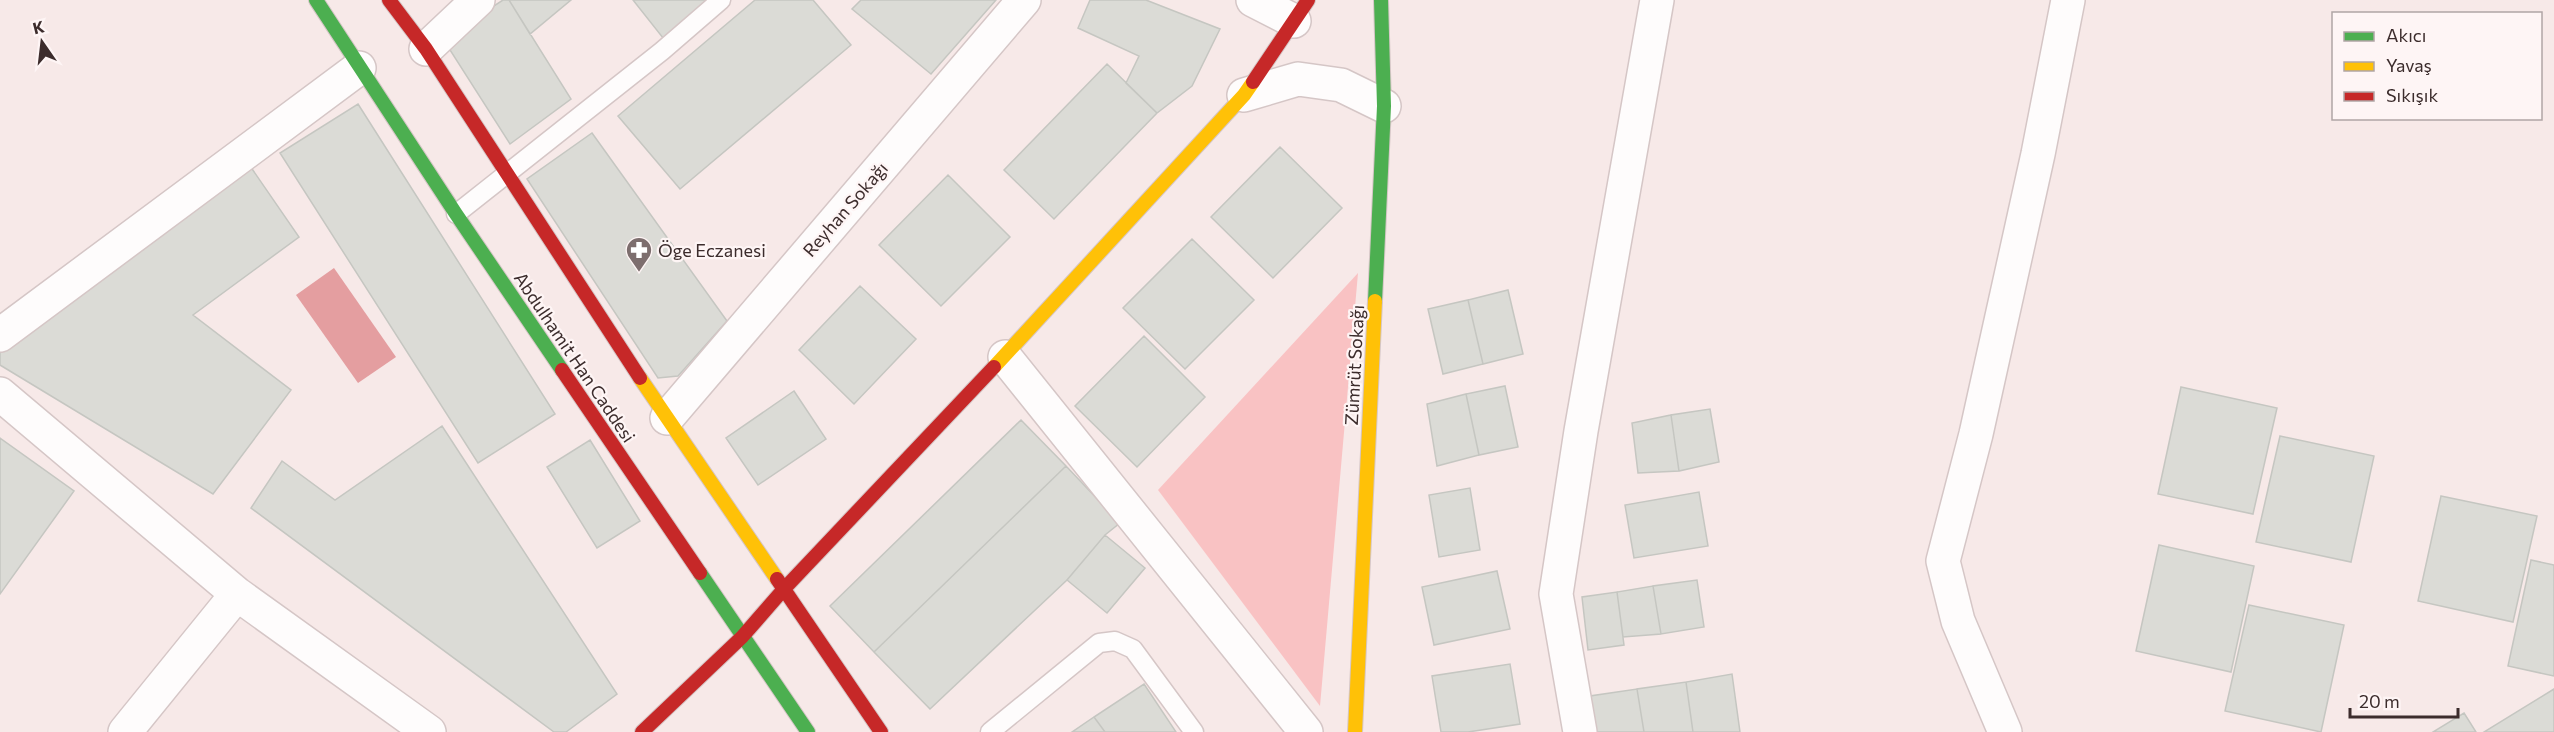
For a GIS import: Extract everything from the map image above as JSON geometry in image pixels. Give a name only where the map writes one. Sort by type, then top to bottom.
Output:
[{"type":"main road","name":"Abdulhamit Han Caddesi","points":[[316,0],[456,214],[808,732]]},
{"type":"main road","points":[[389,0],[426,49],[667,418],[881,732]]},
{"type":"main road","name":"Zümrüt Sokağı","points":[[1355,732],[1384,106],[1382,0]]},
{"type":"main road","points":[[642,732],[742,637],[783,590],[1005,357],[1244,95],[1301,11]]},
{"type":"street","points":[[426,49],[478,0]]},
{"type":"street","name":"Reyhan Sokağı","points":[[667,418],[1024,0]]},
{"type":"street","points":[[1252,0],[1301,11]]},
{"type":"street","points":[[1580,732],[1556,594],[1583,420],[1657,0]]},
{"type":"street","points":[[2005,732],[1958,621],[1943,561],[1976,434],[2038,154],[2068,0]]},
{"type":"street","points":[[0,335],[359,68]]},
{"type":"street","points":[[1244,95],[1298,79],[1341,86],[1384,106]]},
{"type":"street","points":[[1005,357],[1306,732]]},
{"type":"street","points":[[0,394],[237,594],[429,732]]},
{"type":"street","points":[[125,732],[237,594]]},
{"type":"lane","points":[[456,214],[662,51],[721,0]]},
{"type":"lane","points":[[990,732],[1099,643],[1115,641],[1133,649],[1194,732]]},
{"type":"shaded area","points":[[334,268],[396,357],[358,383],[296,295]]},
{"type":"shaded area","points":[[1358,273],[1320,706],[1158,490]]},
{"type":"building","points":[[503,0],[509,0],[571,99],[510,144],[443,39]]},
{"type":"building","points":[[509,0],[571,0],[530,34]]},
{"type":"building","points":[[633,0],[715,0],[667,43]]},
{"type":"building","points":[[755,0],[813,0],[851,45],[680,189],[618,116]]},
{"type":"building","points":[[861,0],[996,0],[931,74],[852,9]]},
{"type":"building","points":[[1090,0],[1146,0],[1220,29],[1192,86],[1157,113],[1126,83],[1139,56],[1078,28]]},
{"type":"building","points":[[1107,64],[1157,113],[1054,219],[1004,170]]},
{"type":"building","points":[[358,104],[555,414],[478,463],[280,153]]},
{"type":"building","points":[[592,133],[727,321],[678,376],[658,378],[527,179]]},
{"type":"building","points":[[1280,147],[1342,208],[1273,278],[1211,217]]},
{"type":"building","points":[[248,163],[299,237],[193,315],[291,390],[213,494],[0,365],[0,337]]},
{"type":"building","points":[[948,175],[1010,237],[941,306],[879,245]]},
{"type":"building","points":[[1192,239],[1254,300],[1185,369],[1123,308]]},
{"type":"building","points":[[860,286],[916,339],[854,404],[799,350]]},
{"type":"building","points":[[1508,290],[1523,354],[1483,364],[1468,300]]},
{"type":"building","points":[[1468,300],[1483,364],[1443,374],[1428,309]]},
{"type":"building","points":[[1144,336],[1205,397],[1137,467],[1075,406]]},
{"type":"building","points":[[1505,386],[1518,447],[1479,455],[1466,394]]},
{"type":"building","points":[[2181,387],[2277,408],[2253,514],[2158,494]]},
{"type":"building","points":[[794,391],[826,439],[758,485],[726,438]]},
{"type":"building","points":[[1466,394],[1479,455],[1437,466],[1427,404]]},
{"type":"building","points":[[1710,409],[1719,462],[1679,471],[1671,415]]},
{"type":"building","points":[[1671,415],[1679,471],[1638,473],[1632,423]]},
{"type":"building","points":[[1021,420],[1066,466],[874,652],[830,606]]},
{"type":"building","points":[[442,426],[617,694],[566,732],[554,732],[251,508],[282,461],[335,500]]},
{"type":"building","points":[[2280,436],[2374,456],[2351,562],[2256,542]]},
{"type":"building","points":[[0,438],[74,491],[0,594]]},
{"type":"building","points":[[590,440],[640,521],[597,548],[547,467]]},
{"type":"building","points":[[1066,466],[1120,523],[1105,535],[1067,580],[930,709],[874,652]]},
{"type":"building","points":[[1470,488],[1480,550],[1439,557],[1429,495]]},
{"type":"building","points":[[1699,492],[1708,546],[1634,558],[1625,505]]},
{"type":"building","points":[[2441,496],[2537,516],[2513,622],[2418,601]]},
{"type":"building","points":[[1105,535],[1145,568],[1107,613],[1067,580]]},
{"type":"building","points":[[2159,545],[2254,566],[2231,672],[2136,651]]},
{"type":"building","points":[[2531,560],[2554,565],[2554,676],[2508,666]]},
{"type":"building","points":[[1497,571],[1510,629],[1434,645],[1422,587]]},
{"type":"building","points":[[1697,580],[1704,627],[1661,634],[1653,586]]},
{"type":"building","points":[[1653,586],[1661,634],[1623,637],[1617,592]]},
{"type":"building","points":[[1617,592],[1624,645],[1588,650],[1582,597]]},
{"type":"building","points":[[2249,605],[2344,625],[2321,732],[2225,711]]},
{"type":"building","points":[[1510,664],[1520,724],[1468,732],[1441,732],[1432,676]]},
{"type":"building","points":[[1732,674],[1740,732],[1693,732],[1686,682]]},
{"type":"building","points":[[1686,682],[1693,732],[1644,732],[1637,689]]},
{"type":"building","points":[[1144,684],[1176,732],[1105,732],[1094,717]]},
{"type":"building","points":[[1637,689],[1644,732],[1595,732],[1590,696]]},
{"type":"building","points":[[2554,689],[2554,732],[2484,732]]},
{"type":"building","points":[[2464,713],[2476,732],[2433,732]]},
{"type":"building","points":[[1094,717],[1105,732],[1072,732]]},
{"type":"traffic: fast","points":[[316,0],[456,214],[562,370]]},
{"type":"traffic: fast","points":[[1375,301],[1384,106],[1381,0]]},
{"type":"traffic: fast","points":[[700,573],[808,732]]},
{"type":"traffic: slow","points":[[994,367],[1244,95],[1253,82]]},
{"type":"traffic: slow","points":[[1355,732],[1375,301]]},
{"type":"traffic: slow","points":[[640,378],[777,579]]},
{"type":"traffic: jam","points":[[389,0],[426,49],[640,378]]},
{"type":"traffic: jam","points":[[1253,82],[1308,0]]},
{"type":"traffic: jam","points":[[642,732],[742,637],[783,590],[994,367]]},
{"type":"traffic: jam","points":[[562,370],[700,573]]},
{"type":"traffic: jam","points":[[777,579],[881,732]]},
{"type":"place","name":"Öge Eczanesi","points":[[639,273]]}]
